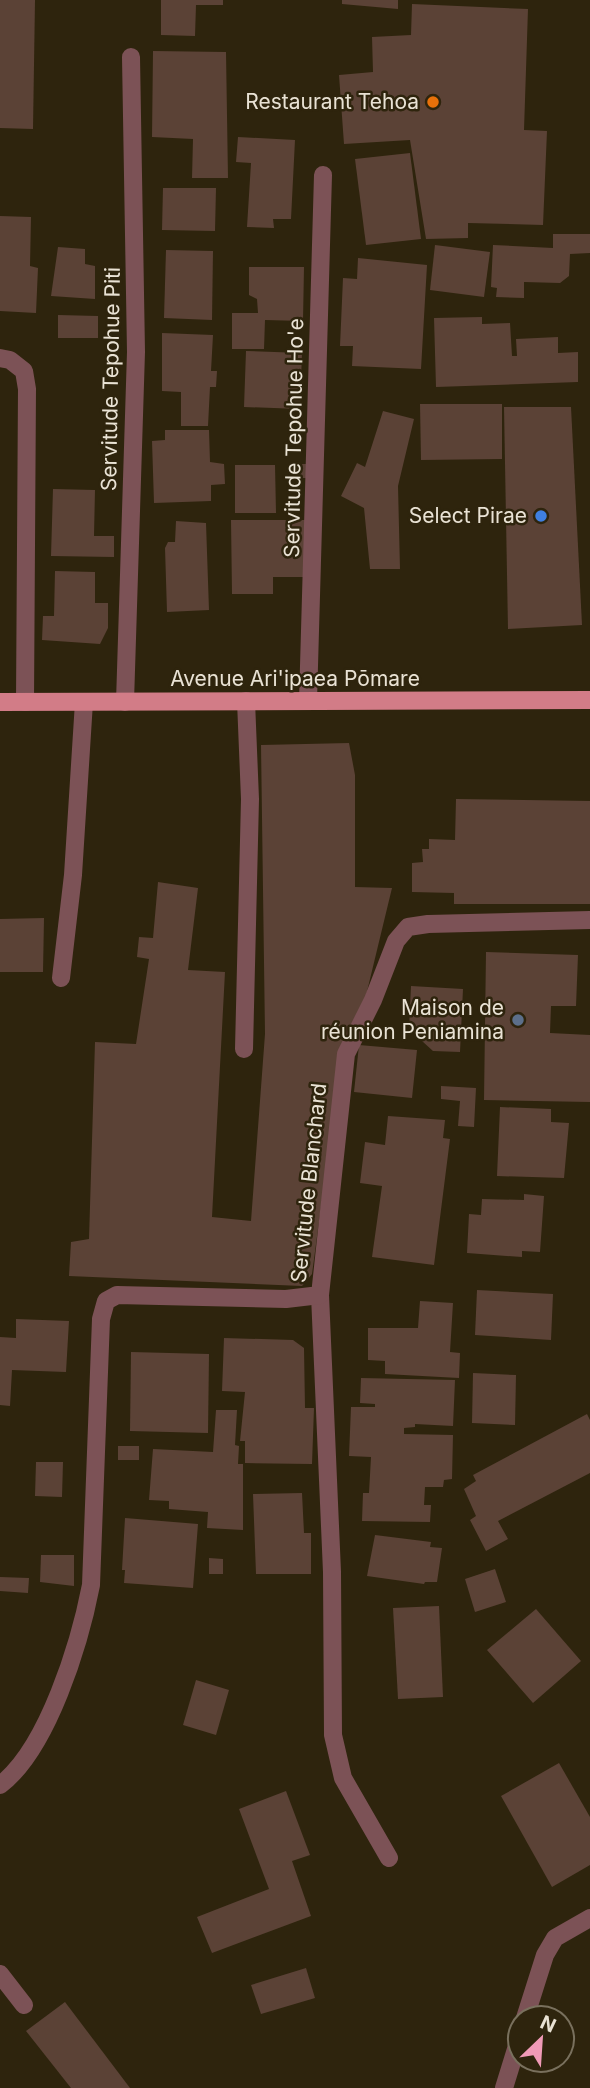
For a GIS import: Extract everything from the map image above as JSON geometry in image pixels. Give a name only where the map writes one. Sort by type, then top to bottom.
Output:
[{"type":"main road","name":"Avenue Ari'ipaea Pōmare","points":[[0,702],[590,700]]},
{"type":"street","name":"Servitude Tepohue Piti","points":[[125,702],[136,352],[131,57]]},
{"type":"street","name":"Servitude Tepohue Ho'e","points":[[307,701],[323,175]]},
{"type":"street","points":[[0,358],[10,360],[24,371],[27,389],[25,702]]},
{"type":"street","points":[[244,1049],[250,799],[246,701]]},
{"type":"street","points":[[61,978],[73,875],[84,702]]},
{"type":"street","name":"Servitude Blanchard","points":[[0,1785],[30,1751],[60,1687],[83,1624],[91,1585],[101,1319],[106,1301],[117,1295],[286,1299],[320,1295],[346,1054],[378,989],[396,941],[408,928],[428,924],[590,920]]},
{"type":"street","points":[[320,1295],[332,1572],[333,1735],[343,1778],[389,1858]]},
{"type":"street","points":[[530,2004],[545,1955],[555,1938],[590,1918]]},
{"type":"street","points":[[0,1974],[23,2005]]},
{"type":"building","points":[[0,0],[35,0],[33,129],[0,128]]},
{"type":"building","points":[[161,0],[223,0],[223,5],[196,5],[195,36],[161,35]]},
{"type":"building","points":[[342,0],[398,0],[398,9],[342,4]]},
{"type":"building","name":"Restaurant Tehoa","points":[[412,4],[528,9],[524,130],[547,131],[543,225],[468,223],[468,238],[426,239],[410,140],[344,144],[339,75],[373,72],[372,37],[411,35]]},
{"type":"building","points":[[153,51],[226,52],[228,178],[192,178],[193,139],[152,137]]},
{"type":"building","points":[[238,137],[295,140],[291,219],[273,219],[274,228],[247,227],[251,163],[236,162]]},
{"type":"building","points":[[410,153],[421,239],[366,245],[355,159]]},
{"type":"building","points":[[163,188],[216,188],[215,231],[162,230]]},
{"type":"building","points":[[0,216],[31,217],[30,266],[38,268],[36,313],[0,311]]},
{"type":"building","points":[[553,234],[590,234],[590,253],[570,254],[569,276],[560,283],[524,282],[524,298],[496,297],[497,288],[491,287],[493,245],[553,248]]},
{"type":"building","points":[[435,245],[490,252],[484,297],[430,290]]},
{"type":"building","points":[[58,247],[85,249],[85,264],[95,266],[95,299],[51,296]]},
{"type":"building","points":[[166,250],[213,251],[212,320],[164,318]]},
{"type":"building","points":[[358,258],[427,265],[421,369],[352,366],[353,346],[340,346],[343,278],[357,279]]},
{"type":"building","points":[[249,267],[304,267],[303,321],[265,320],[264,349],[232,349],[232,313],[258,313],[257,299],[249,295]]},
{"type":"building","points":[[58,315],[98,316],[98,338],[58,338]]},
{"type":"building","points":[[482,317],[482,324],[510,323],[512,356],[517,356],[516,339],[558,337],[558,353],[578,352],[578,382],[436,387],[434,318]]},
{"type":"building","points":[[162,333],[213,335],[211,371],[217,371],[216,387],[210,387],[208,426],[181,426],[181,392],[162,391]]},
{"type":"building","points":[[246,351],[302,353],[300,409],[244,407]]},
{"type":"building","points":[[420,404],[502,404],[502,459],[421,460]]},
{"type":"building","name":"Select Pirae","points":[[504,407],[571,407],[582,625],[508,629]]},
{"type":"building","points":[[383,411],[414,419],[398,486],[400,569],[370,569],[364,508],[341,496],[357,463],[365,467]]},
{"type":"building","points":[[165,430],[209,430],[210,462],[224,464],[225,484],[211,485],[211,501],[154,503],[152,441],[165,440]]},
{"type":"building","points":[[295,464],[308,464],[308,478],[294,478]]},
{"type":"building","points":[[235,465],[275,465],[276,513],[235,513]]},
{"type":"building","points":[[53,489],[95,490],[94,536],[114,536],[114,557],[51,556]]},
{"type":"building","points":[[231,520],[307,520],[305,577],[273,577],[273,594],[232,594]]},
{"type":"building","points":[[176,521],[206,523],[209,610],[167,612],[165,548],[168,542],[175,542]]},
{"type":"building","points":[[55,571],[95,572],[95,603],[108,603],[108,628],[100,644],[42,640],[43,616],[54,616]]},
{"type":"building","points":[[349,743],[355,775],[355,887],[392,888],[363,1008],[343,1042],[312,1274],[302,1286],[69,1276],[71,1242],[89,1239],[95,1042],[136,1044],[149,959],[137,957],[139,937],[153,938],[158,882],[198,888],[188,970],[225,972],[212,1217],[251,1221],[265,1034],[261,745]]},
{"type":"building","points":[[456,799],[590,801],[590,904],[454,904],[454,893],[412,892],[412,863],[423,862],[422,849],[429,849],[429,839],[455,840]]},
{"type":"building","points":[[44,918],[43,972],[0,972],[0,919]]},
{"type":"building","name":"Maison de réunion Peniamina","points":[[486,952],[578,955],[576,1006],[551,1006],[550,1033],[590,1035],[590,1102],[484,1100]]},
{"type":"building","points":[[411,986],[463,989],[460,1052],[433,1051],[422,1041],[423,1029],[409,1029]]},
{"type":"building","points":[[359,1045],[417,1050],[412,1098],[354,1092]]},
{"type":"building","points":[[441,1086],[476,1088],[474,1127],[458,1126],[460,1101],[441,1099]]},
{"type":"building","points":[[500,1107],[551,1109],[551,1122],[569,1123],[564,1178],[497,1176]]},
{"type":"building","points":[[388,1116],[445,1120],[443,1138],[450,1139],[434,1265],[372,1257],[382,1186],[360,1183],[365,1142],[385,1145]]},
{"type":"building","points":[[524,1194],[544,1196],[540,1252],[522,1251],[522,1257],[467,1253],[469,1214],[481,1215],[482,1199],[524,1200]]},
{"type":"building","points":[[477,1290],[553,1294],[551,1340],[475,1335]]},
{"type":"building","points":[[420,1301],[453,1303],[450,1352],[460,1353],[459,1378],[385,1374],[385,1361],[368,1360],[368,1328],[418,1328]]},
{"type":"building","points":[[16,1319],[69,1321],[66,1372],[12,1370],[10,1406],[0,1405],[0,1337],[16,1338]]},
{"type":"building","points":[[224,1338],[293,1340],[304,1348],[305,1408],[314,1408],[312,1464],[245,1463],[245,1441],[240,1441],[245,1392],[222,1391]]},
{"type":"building","points":[[131,1352],[209,1354],[208,1433],[130,1431]]},
{"type":"building","points":[[473,1373],[516,1375],[515,1425],[472,1423]]},
{"type":"building","points":[[361,1378],[455,1380],[453,1426],[415,1424],[415,1427],[404,1428],[404,1434],[453,1435],[452,1479],[444,1480],[443,1487],[425,1487],[424,1505],[431,1505],[430,1522],[362,1521],[363,1493],[369,1493],[371,1457],[349,1456],[351,1407],[375,1407],[375,1404],[360,1403]]},
{"type":"building","points":[[216,1410],[237,1410],[235,1445],[239,1446],[238,1464],[243,1464],[243,1530],[207,1528],[208,1512],[169,1509],[169,1501],[149,1500],[153,1449],[213,1452]]},
{"type":"building","points":[[587,1414],[590,1420],[590,1473],[498,1521],[508,1539],[486,1551],[470,1520],[476,1516],[464,1489],[476,1481],[473,1475]]},
{"type":"building","points":[[118,1446],[139,1446],[139,1460],[118,1460]]},
{"type":"building","points":[[36,1462],[63,1462],[62,1497],[35,1496]]},
{"type":"building","points":[[302,1493],[304,1533],[311,1533],[311,1574],[256,1574],[253,1494]]},
{"type":"building","points":[[125,1518],[198,1524],[193,1588],[124,1583],[125,1570],[122,1570]]},
{"type":"building","points":[[375,1535],[431,1542],[430,1547],[442,1548],[437,1582],[424,1584],[367,1576]]},
{"type":"building","points":[[41,1555],[74,1555],[74,1586],[40,1582]]},
{"type":"building","points":[[209,1558],[223,1559],[223,1574],[209,1574]]},
{"type":"building","points":[[495,1569],[506,1602],[475,1612],[465,1579]]},
{"type":"building","points":[[0,1577],[29,1578],[28,1593],[0,1591]]},
{"type":"building","points":[[439,1606],[443,1697],[398,1699],[393,1608]]},
{"type":"building","points":[[536,1609],[581,1661],[533,1703],[487,1650]]},
{"type":"building","points":[[196,1680],[229,1690],[216,1735],[183,1725]]},
{"type":"building","points":[[559,1763],[590,1817],[590,1865],[552,1887],[501,1796]]},
{"type":"building","points":[[286,1791],[310,1855],[292,1861],[311,1916],[212,1953],[197,1917],[269,1889],[239,1809]]},
{"type":"building","points":[[306,1968],[315,1998],[261,2014],[251,1985]]},
{"type":"building","points":[[65,2002],[130,2088],[71,2088],[26,2031]]},
{"type":"place","name":"Restaurant Tehoa","points":[[433,102]]},
{"type":"place","name":"Select Pirae","points":[[541,516]]},
{"type":"place","name":"Maison de réunion Peniamina","points":[[518,1020]]}]
